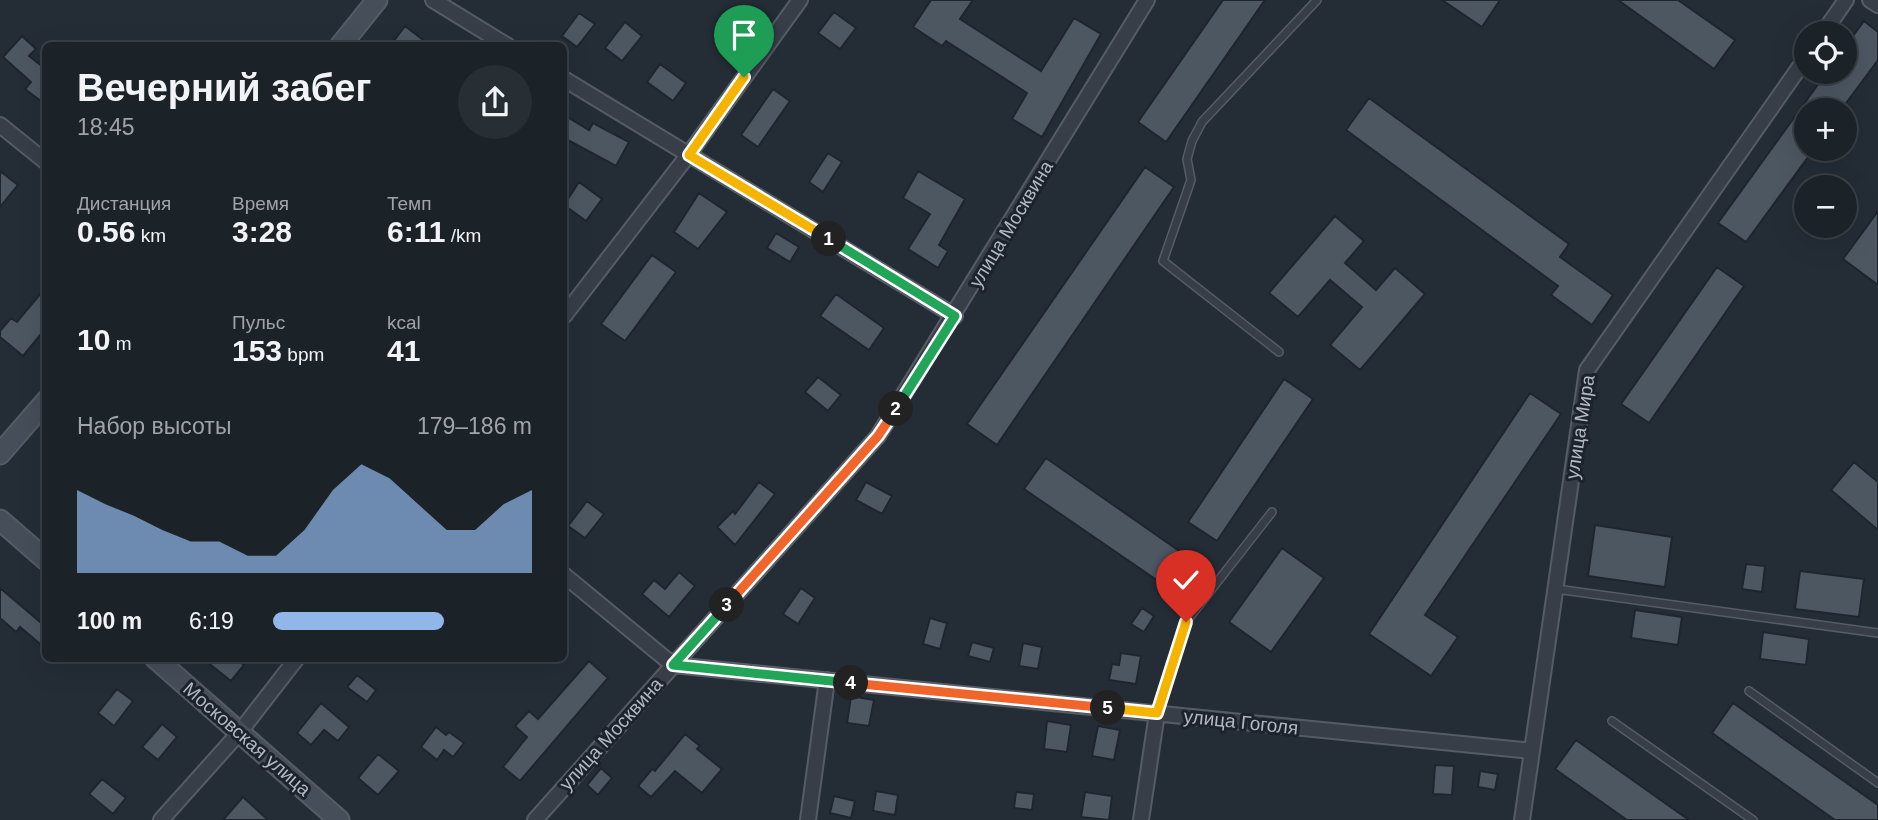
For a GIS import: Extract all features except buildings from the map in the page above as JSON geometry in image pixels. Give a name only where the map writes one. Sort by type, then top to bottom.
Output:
[{"type":"street","points":[[343,42],[377,0]]},
{"type":"street","points":[[433,0],[501,42]]},
{"type":"street","points":[[567,312],[689,155],[800,0]]},
{"type":"street","name":"улица Москвина","points":[[535,820],[878,436],[955,316],[1147,0]]},
{"type":"street","points":[[1831,21],[1846,0]]},
{"type":"street","points":[[1870,0],[1878,5]]},
{"type":"street","name":"улица Мира","points":[[1522,820],[1587,370],[1794,75]]},
{"type":"street","points":[[567,81],[955,316]]},
{"type":"street","points":[[0,125],[42,159]]},
{"type":"street","points":[[0,454],[42,406]]},
{"type":"street","points":[[0,520],[42,557]]},
{"type":"street","points":[[567,577],[673,665]]},
{"type":"street","name":"Московская улица","points":[[159,662],[339,820]]},
{"type":"street","points":[[161,820],[239,733],[294,662]]},
{"type":"street","name":"улица Гоголя","points":[[673,665],[1532,751]]},
{"type":"street","points":[[808,820],[827,680]]},
{"type":"street","points":[[1141,820],[1157,713]]},
{"type":"lane","points":[[1279,352],[1163,261],[1191,180],[1187,159],[1192,141],[1202,122],[1317,0]]},
{"type":"lane","points":[[1157,713],[1186,622],[1272,512]]},
{"type":"lane","points":[[1555,589],[1878,633]]},
{"type":"lane","points":[[1749,691],[1878,783]]},
{"type":"lane","points":[[1612,721],[1753,820]]},
{"type":"route","points":[[744,77],[689,155],[955,316],[878,436],[673,665],[1157,713],[1186,622]]}]
